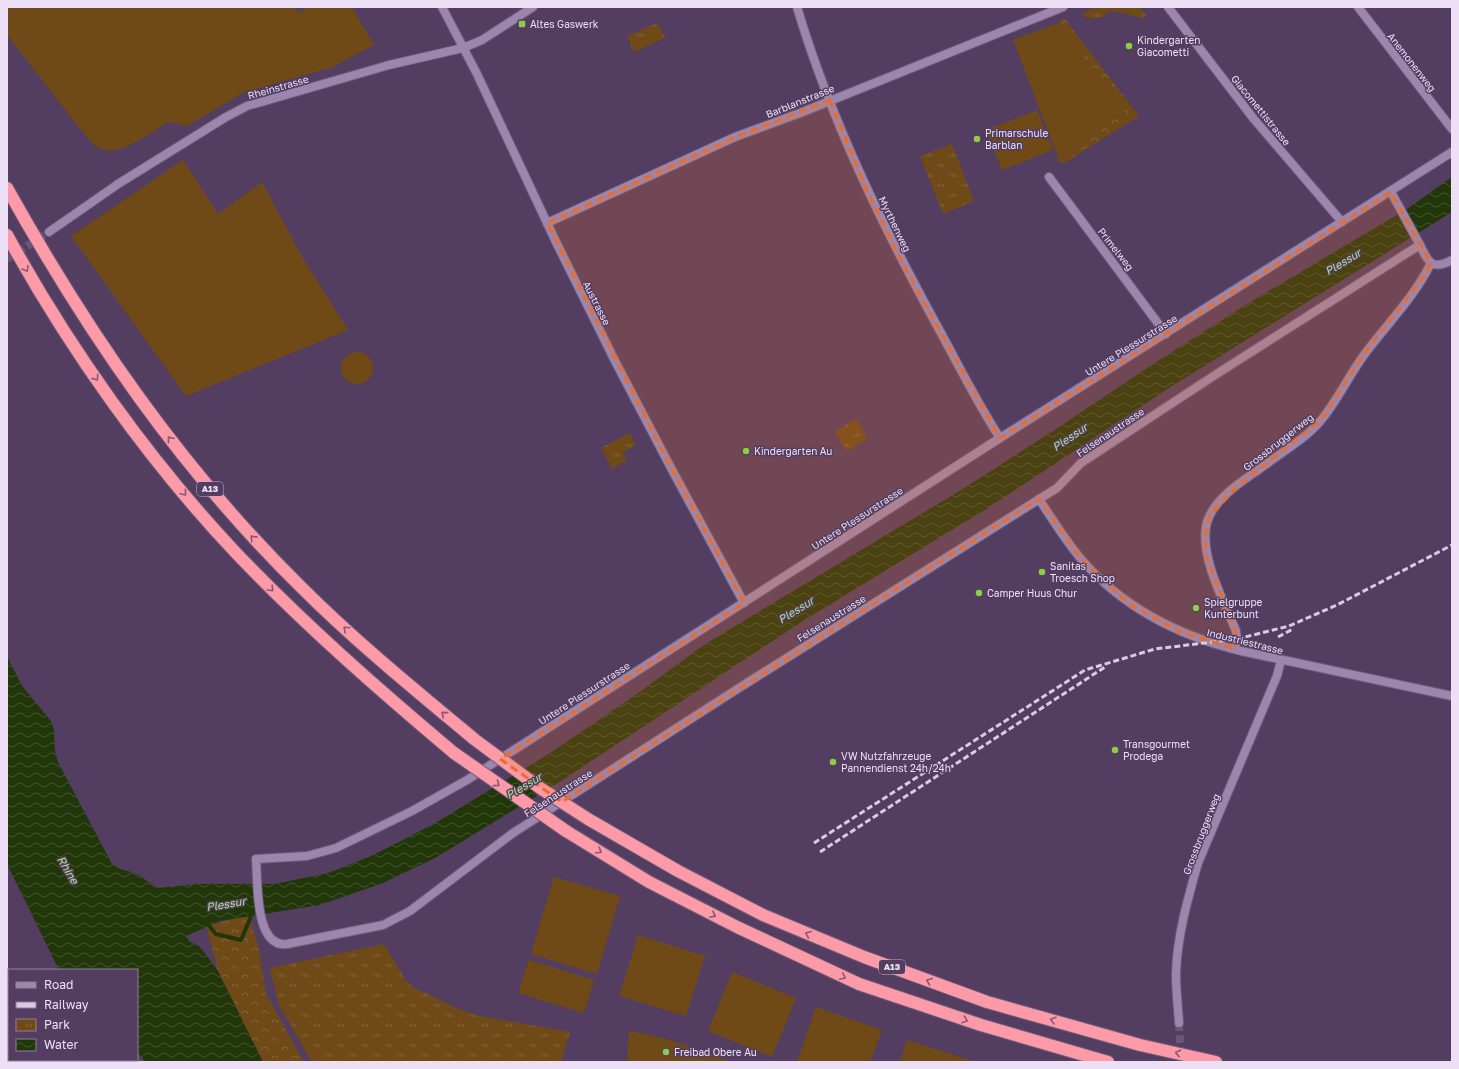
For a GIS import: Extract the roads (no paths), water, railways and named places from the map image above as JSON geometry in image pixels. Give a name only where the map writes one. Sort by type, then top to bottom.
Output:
[{"type":"highway","name":"A13","points":[[7,188],[45,257],[102,347],[146,409],[200,478],[255,540],[301,588],[376,658],[474,740],[540,788],[588,819],[678,871],[763,915],[864,957],[987,1002],[1140,1045],[1216,1062]]},
{"type":"highway","name":"A13","points":[[7,235],[24,266],[87,365],[129,425],[188,498],[236,553],[286,604],[361,675],[454,753],[566,831],[649,882],[737,927],[859,984],[981,1025],[1108,1062]]},
{"type":"street","name":"Austrasse","points":[[442,7],[477,74],[615,361],[744,603]]},
{"type":"street","name":"Rheinstrasse","points":[[49,232],[118,184],[226,117],[247,106],[389,66],[463,48],[482,40],[533,7]]},
{"type":"street","name":"Myrthenweg","points":[[797,7],[830,100],[869,195],[903,264],[1000,438]]},
{"type":"street","name":"Barblanstrasse","points":[[548,223],[735,137],[1063,7]]},
{"type":"street","name":"Giacomettistrasse","points":[[1168,7],[1253,118],[1342,222]]},
{"type":"street","name":"Anemonenweg","points":[[1358,7],[1452,129]]},
{"type":"street","name":"Untere Plessurstrasse","points":[[256,859],[307,856],[336,848],[412,811],[467,780],[1000,438],[1452,152]]},
{"type":"street","name":"Primelweg","points":[[1049,177],[1166,334]]},
{"type":"street","points":[[1390,192],[1419,242],[1427,260],[1431,263],[1441,265],[1452,260]]},
{"type":"street","name":"Felsenaustrasse","points":[[256,859],[264,929],[269,938],[276,943],[283,945],[383,925],[410,910],[514,833],[746,684],[1057,488],[1081,463],[1419,242]]},
{"type":"street","name":"Grossbruggerweg","points":[[1235,649],[1237,642],[1236,631],[1207,558],[1205,539],[1210,516],[1214,507],[1321,420],[1367,350],[1409,299],[1431,263]]},
{"type":"street","name":"Industriestrasse","points":[[1039,499],[1080,558],[1096,576],[1130,604],[1152,618],[1178,631],[1209,643],[1452,696]]},
{"type":"street","name":"Grossbruggerweg","points":[[1179,1023],[1176,974],[1180,941],[1189,893],[1198,862],[1277,676],[1282,660]]},
{"type":"water","points":[[1452,177],[1452,212],[1172,386],[985,510],[806,619],[558,783],[435,858],[383,883],[320,905],[220,921],[186,936],[189,941],[200,947],[218,971],[263,1062],[145,1062],[138,1052],[138,969],[59,969],[7,864],[7,657],[23,687],[51,721],[54,730],[55,752],[58,762],[112,864],[120,869],[135,873],[158,888],[197,884],[274,884],[328,873],[369,857],[437,822],[547,755],[637,694],[705,644],[966,487],[1156,362],[1260,296],[1407,209]]},
{"type":"waterway","points":[[205,921],[216,934],[241,940],[250,919],[251,912]]},
{"type":"tunnel","points":[[7,259],[49,232]]},
{"type":"tunnel","points":[[1179,1023],[1181,1062]]},
{"type":"railway","points":[[814,843],[1085,670],[1155,649],[1237,639],[1289,626],[1337,605],[1452,545]]},
{"type":"railway","points":[[1278,637],[1293,629]]},
{"type":"railway","points":[[820,852],[1105,667]]},
{"type":"place","name":"Altes Gaswerk","points":[[522,24]]},
{"type":"place","name":"Kindergarten Giacometti","points":[[1129,46]]},
{"type":"place","name":"Primarschule Barblan","points":[[977,139]]},
{"type":"place","name":"Kindergarten Au","points":[[746,451]]},
{"type":"place","name":"Sanitas Troesch Shop","points":[[1042,572]]},
{"type":"place","name":"Camper Huus Chur","points":[[979,593]]},
{"type":"place","name":"Spielgruppe Kunterbunt","points":[[1196,608]]},
{"type":"place","name":"Transgourmet Prodega","points":[[1115,750]]},
{"type":"place","name":"VW Nutzfahrzeuge Pannendienst 24h/24h","points":[[833,762]]},
{"type":"place","name":"Freibad Obere Au","points":[[666,1052]]},
{"type":"water label","name":"Plessur","points":[[1343,262]]},
{"type":"water label","name":"Plessur","points":[[1070,437]]},
{"type":"water label","name":"Plessur","points":[[796,610]]},
{"type":"water label","name":"Plessur","points":[[524,786]]},
{"type":"water label","name":"Rhine","points":[[68,870]]},
{"type":"water label","name":"Plessur","points":[[226,904]]}]
